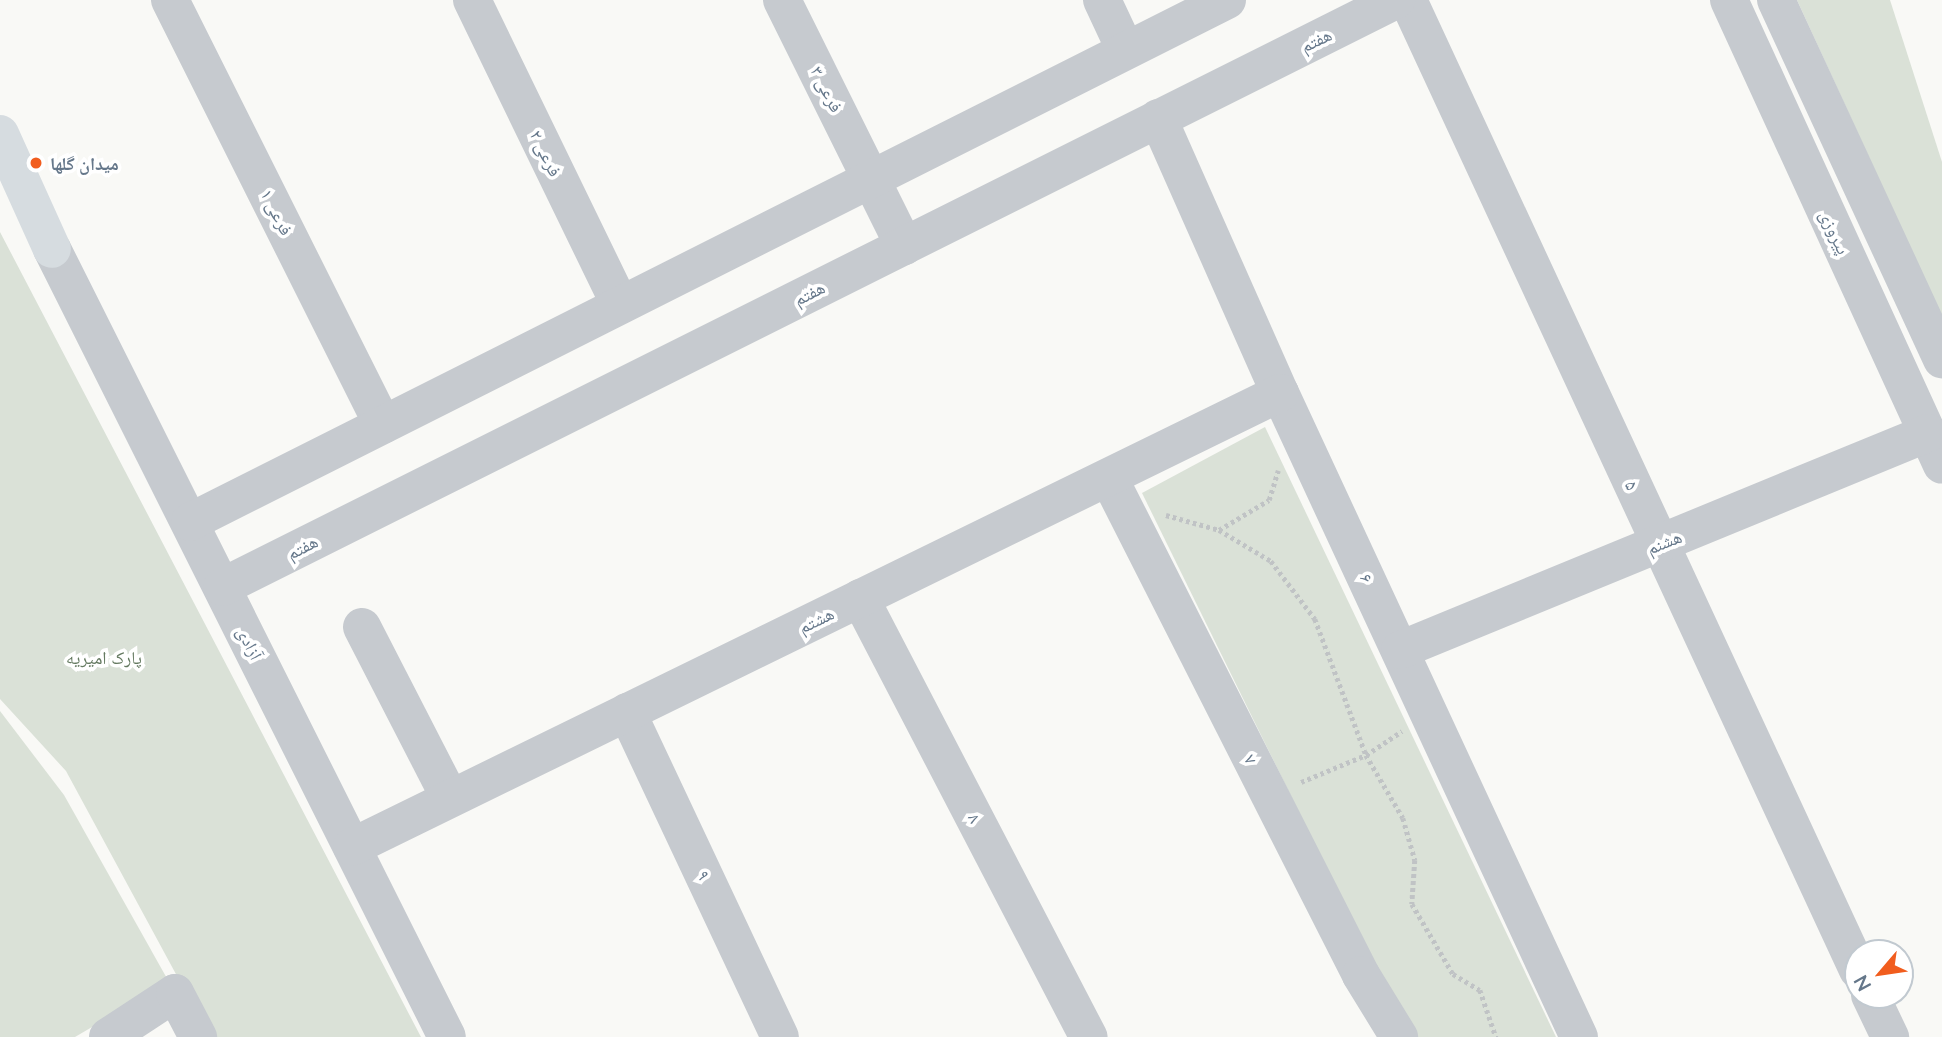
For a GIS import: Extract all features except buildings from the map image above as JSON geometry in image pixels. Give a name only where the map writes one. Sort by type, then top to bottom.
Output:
[{"type":"main road","name":"آزادی","points":[[0,134],[52,249]]},
{"type":"main road","name":"آزادی","points":[[0,168],[52,249]]},
{"type":"street","name":"فرعی ۱","points":[[170,0],[383,425]]},
{"type":"street","name":"فرعی ۲","points":[[472,0],[620,305]]},
{"type":"street","name":"فرعی ۳","points":[[782,0],[904,246]]},
{"type":"street","points":[[1102,0],[1125,50]]},
{"type":"street","points":[[190,522],[1227,0]]},
{"type":"street","name":"هفتم","points":[[222,587],[1396,0]]},
{"type":"street","name":"۵","points":[[1408,0],[1844,940]]},
{"type":"street","name":"پیروزی","points":[[1729,0],[1935,449]]},
{"type":"street","points":[[1776,0],[1942,359]]},
{"type":"street","name":"۶","points":[[1158,118],[1286,406],[1579,1037]]},
{"type":"street","name":"آزادی","points":[[52,249],[447,1037]]},
{"type":"street","name":"هشتم","points":[[352,847],[860,598],[1115,490],[1286,406]]},
{"type":"street","name":"هشنم","points":[[1400,650],[1659,544],[1935,449]]},
{"type":"street","name":"۷","points":[[1115,490],[1361,975],[1399,1037]]},
{"type":"street","name":"۸","points":[[860,598],[1089,1037]]},
{"type":"street","points":[[362,627],[450,798]]},
{"type":"street","name":"۹","points":[[627,712],[780,1037]]},
{"type":"street","points":[[108,1037],[175,993],[198,1037]]},
{"type":"street","points":[[1876,1009],[1889,1037]]},
{"type":"path","points":[[1219,530],[1269,499],[1286,406]]},
{"type":"path","points":[[1115,490],[1219,530],[1270,561],[1315,619],[1366,755],[1403,818],[1415,860],[1412,904],[1453,974],[1480,990],[1496,1037]]},
{"type":"path","points":[[1269,796],[1366,755],[1429,714]]},
{"type":"green space","points":[[1797,0],[1890,0],[1942,162],[1942,317]]},
{"type":"green space","name":"پارک امیریه","points":[[0,232],[421,1037],[210,1037],[66,771],[0,699]]},
{"type":"green space","points":[[1265,427],[1556,1037],[1417,1037],[1378,973],[1142,493]]},
{"type":"green space","points":[[0,711],[64,795],[169,982],[75,1037],[0,1037]]},
{"type":"place","name":"میدان گلها","points":[[36,163]]}]
